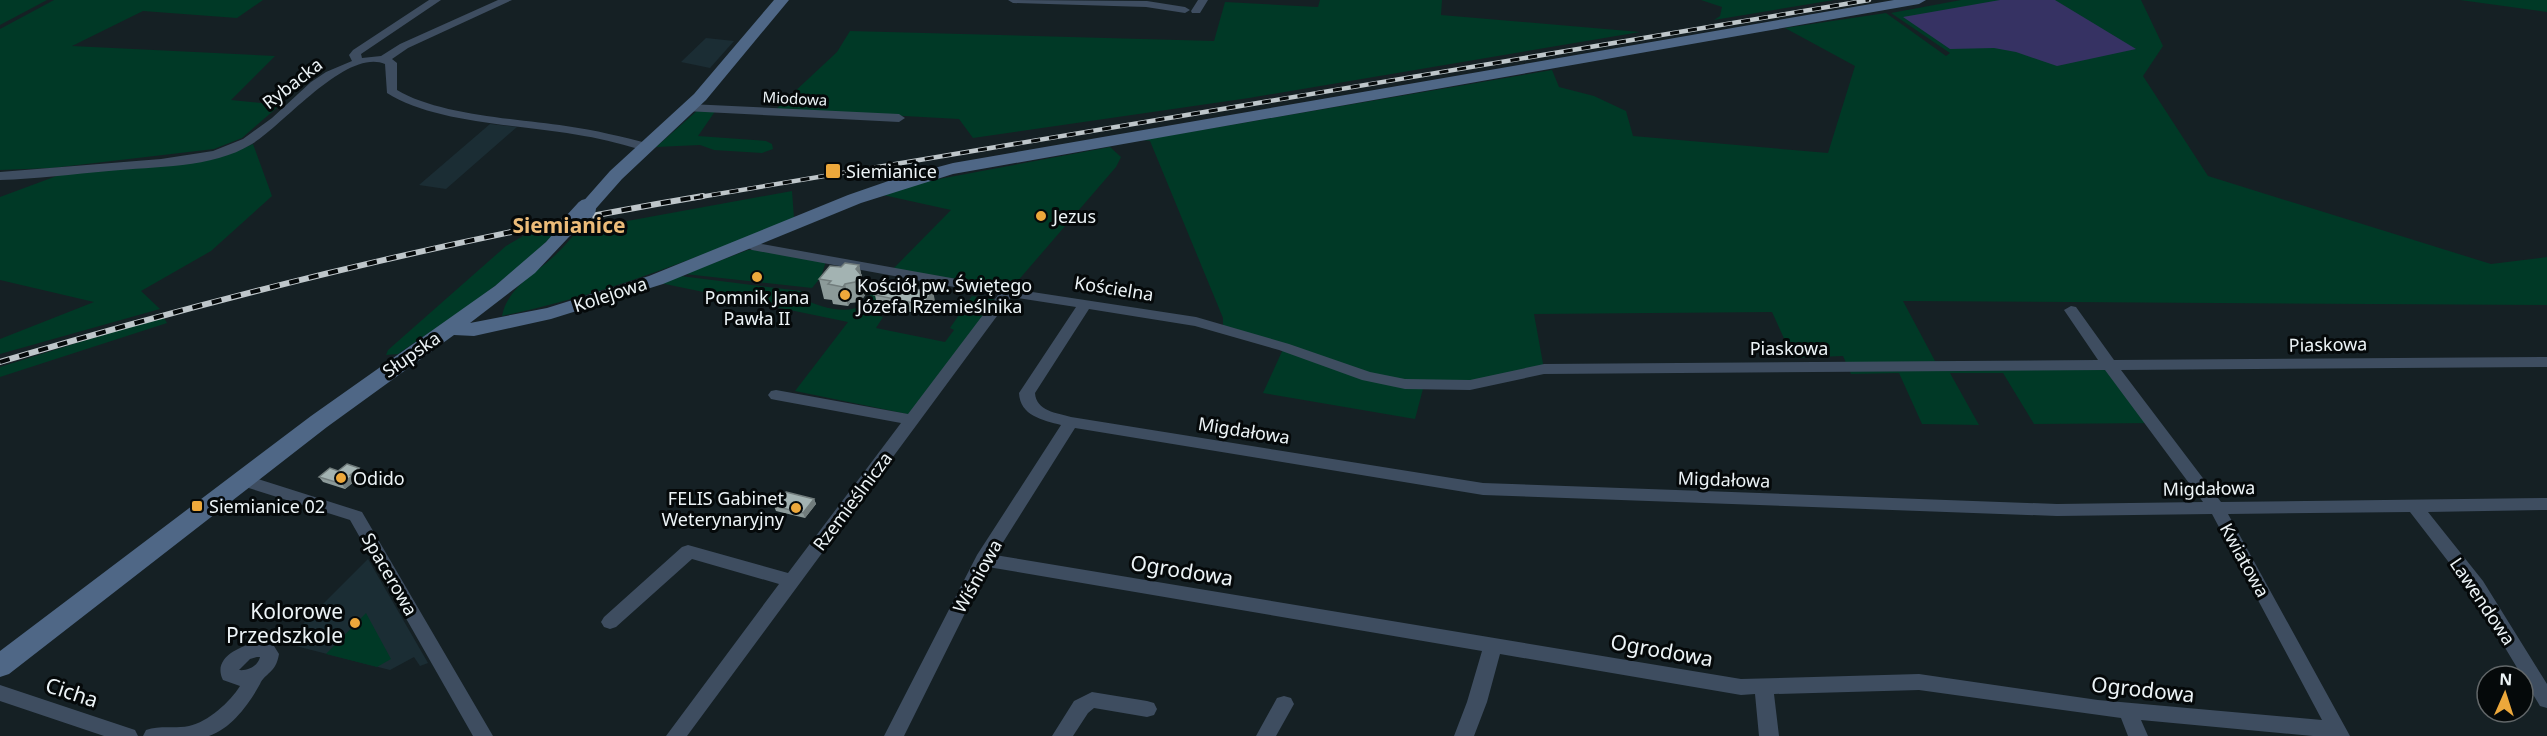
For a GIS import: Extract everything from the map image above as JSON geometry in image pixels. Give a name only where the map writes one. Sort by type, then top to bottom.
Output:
[{"type":"street","points":[[358,62],[355,55],[357,52],[436,0]]},
{"type":"street","points":[[384,59],[404,46],[507,0]]},
{"type":"street","name":"Słupska","points":[[0,666],[375,379],[524,274],[548,252],[616,176],[689,108],[782,0]]},
{"type":"street","points":[[1013,0],[1148,4],[1161,8],[1191,10],[1203,0]]},
{"type":"street","name":"Kolejowa","points":[[447,328],[474,330],[551,313],[656,280],[766,235],[791,228],[836,206],[900,181],[970,165],[1919,0]]},
{"type":"street","points":[[384,59],[392,63],[391,92],[403,100],[434,109],[587,133],[647,147]]},
{"type":"street","name":"Rybacka","points":[[0,176],[146,163],[219,153],[251,139],[316,83],[338,70],[358,62],[384,59]]},
{"type":"street","name":"Miodowa","points":[[689,108],[899,118]]},
{"type":"street","name":"Kościelna","points":[[747,243],[752,246],[1007,292],[1223,328],[1367,376],[1405,384],[1470,385]]},
{"type":"street","name":"Rzemieślnicza","points":[[676,736],[1007,292]]},
{"type":"street","name":"Migdałowa","points":[[1085,304],[1027,393],[1026,400],[1030,406],[1071,422],[1483,489],[2055,510],[2547,504]]},
{"type":"street","points":[[2071,310],[2110,366]]},
{"type":"street","name":"Piaskowa","points":[[1470,385],[1544,369],[2547,362]]},
{"type":"street","name":"Kwiatowa","points":[[2110,366],[2216,507],[2339,733]]},
{"type":"street","points":[[776,395],[912,420]]},
{"type":"street","name":"Wiśniowa","points":[[894,736],[983,560],[1071,422]]},
{"type":"street","name":"Spacerowa","points":[[242,480],[356,516],[483,736]]},
{"type":"street","name":"Lawendowa","points":[[2414,505],[2477,586],[2547,700]]},
{"type":"street","points":[[609,622],[688,552],[791,581]]},
{"type":"street","name":"Ogrodowa","points":[[983,560],[1741,687],[1919,682],[2128,711],[2339,733]]},
{"type":"street","points":[[1464,736],[1477,702],[1493,644]]},
{"type":"street","points":[[153,736],[191,734],[211,726],[245,695],[252,681],[250,676]]},
{"type":"street","points":[[1764,686],[1769,736]]},
{"type":"street","name":"Cicha","points":[[0,693],[128,736]]},
{"type":"street","points":[[1062,736],[1081,707],[1092,700],[1147,709]]},
{"type":"street","points":[[1266,736],[1284,704]]},
{"type":"street","points":[[2128,711],[2138,736]]},
{"type":"shaded area","points":[[2000,0],[2055,0],[2136,49],[2057,66],[2016,52],[1994,48],[1950,49],[1903,17]]},
{"type":"shaded area","points":[[706,38],[734,41],[710,68],[681,62]]},
{"type":"shaded area","points":[[490,124],[517,127],[446,189],[419,185]]},
{"type":"shaded area","name":"Kolorowe Przedszkole","points":[[368,559],[428,663],[420,666],[414,657],[390,670],[284,643]]},
{"type":"green space","points":[[0,0],[47,0],[0,25]]},
{"type":"green space","points":[[54,0],[263,0],[237,18],[143,11],[72,46],[275,56],[231,100],[280,105],[242,138],[214,149],[52,168],[0,170],[0,29]]},
{"type":"green space","points":[[1320,0],[1442,0],[1441,15],[1640,32],[1249,98],[973,138],[959,119],[776,109],[837,52],[850,31],[1214,41],[1225,2],[1318,7]]},
{"type":"green space","points":[[1701,0],[1834,0],[1714,20],[1720,16],[1722,7]]},
{"type":"green space","points":[[1961,0],[2141,0],[2163,46],[2143,76],[2208,176],[2491,264],[2547,257],[2547,305],[1903,301],[1935,361],[2113,362],[2158,423],[2034,424],[2003,373],[1950,373],[1979,425],[1922,424],[1899,373],[1851,374],[1843,356],[1793,358],[1772,312],[1534,314],[1544,369],[1501,379],[1424,385],[1415,419],[1263,393],[1284,347],[1223,328],[1223,318],[1150,141],[1143,140],[1552,70],[1559,87],[1594,96],[1626,111],[1633,136],[1828,153],[1855,66],[1785,28],[1886,13],[1946,56],[1950,53],[1891,13]]},
{"type":"green space","points":[[2460,0],[2547,0],[2547,12]]},
{"type":"green space","points":[[698,110],[716,110],[698,136],[766,141],[772,144],[773,149],[762,153],[714,150],[700,145],[656,147]]},
{"type":"green space","points":[[253,144],[272,196],[211,251],[141,291],[160,309],[0,354],[0,339],[94,302],[0,280],[0,197],[62,174],[236,151]]},
{"type":"green space","points":[[1110,147],[1121,157],[1116,167],[1010,290],[892,270],[951,210],[883,195],[939,179]]},
{"type":"green space","points":[[792,191],[794,218],[651,274],[577,297],[502,316],[515,290],[555,255],[578,230]]},
{"type":"green space","points":[[564,223],[526,260],[464,309],[398,354],[386,355],[388,350],[506,246],[537,228]]},
{"type":"green space","points":[[748,250],[826,261],[821,277],[812,288],[685,274]]},
{"type":"green space","points":[[680,276],[809,292],[803,299],[820,306],[840,310],[858,307],[866,302],[871,294],[868,286],[880,280],[897,283],[873,314],[883,317],[876,328],[945,342],[954,330],[950,328],[972,296],[997,300],[912,415],[795,391],[848,322],[660,283]]},
{"type":"green space","points":[[163,316],[167,323],[0,377],[0,367]]},
{"type":"green space","points":[[366,613],[391,659],[377,667],[326,654]]},
{"type":"building","points":[[845,263],[859,265],[856,269],[861,275],[855,282],[845,284],[843,287],[828,284],[831,281],[819,279],[830,266],[841,267]]},
{"type":"building","points":[[894,287],[933,291],[923,305],[875,295]]},
{"type":"building","points":[[347,464],[359,468],[342,484],[319,477],[330,468],[338,471]]},
{"type":"building","points":[[786,492],[814,499],[803,513],[774,506]]},
{"type":"railway","points":[[694,198],[1869,0]]},
{"type":"railway","points":[[0,362],[174,313],[349,268],[525,229],[703,196]]},
{"type":"place","name":"Siemianice","points":[[833,171]]},
{"type":"place","name":"Jezus","points":[[1041,216]]},
{"type":"place","name":"Pomnik Jana Pawła II","points":[[757,277]]},
{"type":"place","name":"Kościół pw. Świętego Józefa Rzemieślnika","points":[[845,295]]},
{"type":"place","name":"Odido","points":[[341,478]]},
{"type":"place","name":"Siemianice 02","points":[[197,506]]},
{"type":"place","name":"FELIS Gabinet Weterynaryjny","points":[[796,508]]},
{"type":"place","name":"Kolorowe Przedszkole","points":[[355,623]]},
{"type":"district","name":"Siemianice","points":[[569,225]]}]
